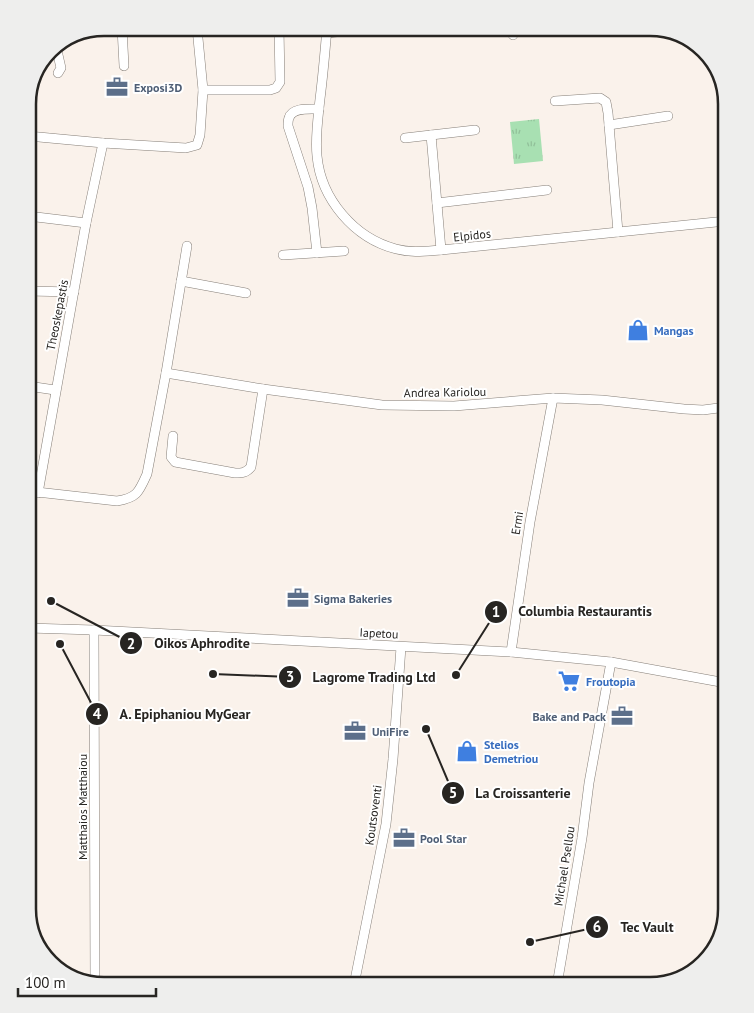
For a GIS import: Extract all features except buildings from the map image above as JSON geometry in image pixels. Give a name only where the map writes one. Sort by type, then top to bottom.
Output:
[{"type":"street","points":[[122,36],[124,66]]},
{"type":"street","points":[[36,137],[186,148],[197,145],[200,135],[203,90],[198,36]]},
{"type":"street","points":[[203,90],[270,90],[276,88],[280,82],[279,36]]},
{"type":"street","name":"Elpidos","points":[[326,36],[316,136],[317,157],[322,178],[332,200],[344,217],[359,231],[377,242],[396,249],[416,252],[718,222]]},
{"type":"street","points":[[58,55],[61,68],[58,73]]},
{"type":"street","points":[[555,101],[600,98],[606,102],[618,232]]},
{"type":"street","points":[[317,253],[308,187],[288,126],[289,117],[292,113],[298,110],[319,109]]},
{"type":"street","points":[[609,125],[668,116]]},
{"type":"street","points":[[405,138],[475,130]]},
{"type":"street","points":[[431,135],[441,250]]},
{"type":"street","name":"Theoskepastis","points":[[38,493],[86,223],[103,143]]},
{"type":"street","points":[[437,203],[547,190]]},
{"type":"street","points":[[36,217],[86,223]]},
{"type":"street","points":[[38,493],[117,501],[129,499],[141,489],[147,474],[187,246]]},
{"type":"street","points":[[283,255],[344,251]]},
{"type":"street","points":[[181,281],[246,293]]},
{"type":"street","points":[[36,291],[74,292]]},
{"type":"street","name":"Andrea Kariolou","points":[[166,373],[262,389],[382,405],[454,406],[553,398],[602,400],[684,409],[703,410],[718,408]]},
{"type":"street","points":[[36,387],[55,390]]},
{"type":"street","points":[[174,436],[171,457],[176,462],[235,473],[247,471],[251,467],[262,389]]},
{"type":"street","name":"Ermi","points":[[510,652],[530,522],[553,398]]},
{"type":"street","name":"Iapetou","points":[[36,628],[510,652],[611,662],[718,682]]},
{"type":"street","name":"Matthaios Matthaiou","points":[[94,630],[96,976]]},
{"type":"street","name":"Koutsoventi","points":[[356,977],[386,824],[401,647]]},
{"type":"street","name":"Michael Psellou","points":[[559,977],[582,838],[589,783],[611,662]]},
{"type":"green space","points":[[539,119],[543,161],[514,164],[510,122]]},
{"type":"place","name":"Exposi3D","points":[[117,87]]},
{"type":"place","name":"Mangas","points":[[638,330]]},
{"type":"place","name":"Sigma Bakeries","points":[[298,598]]},
{"type":"place","name":"Oikos Aphrodite","points":[[51,601]]},
{"type":"place","name":"A. Epiphaniou MyGear","points":[[60,644]]},
{"type":"place","name":"Lagrome Trading Ltd","points":[[213,674]]},
{"type":"place","name":"Columbia Restaurantis","points":[[456,675]]},
{"type":"place","name":"Froutopia","points":[[569,681]]},
{"type":"place","name":"Bake and Pack","points":[[622,716]]},
{"type":"place","name":"La Croissanterie","points":[[426,729]]},
{"type":"place","name":"UniFire","points":[[355,731]]},
{"type":"place","name":"Stelios Demetriou","points":[[467,751]]},
{"type":"place","name":"Pool Star","points":[[404,838]]},
{"type":"place","name":"Tec Vault","points":[[530,942]]}]
